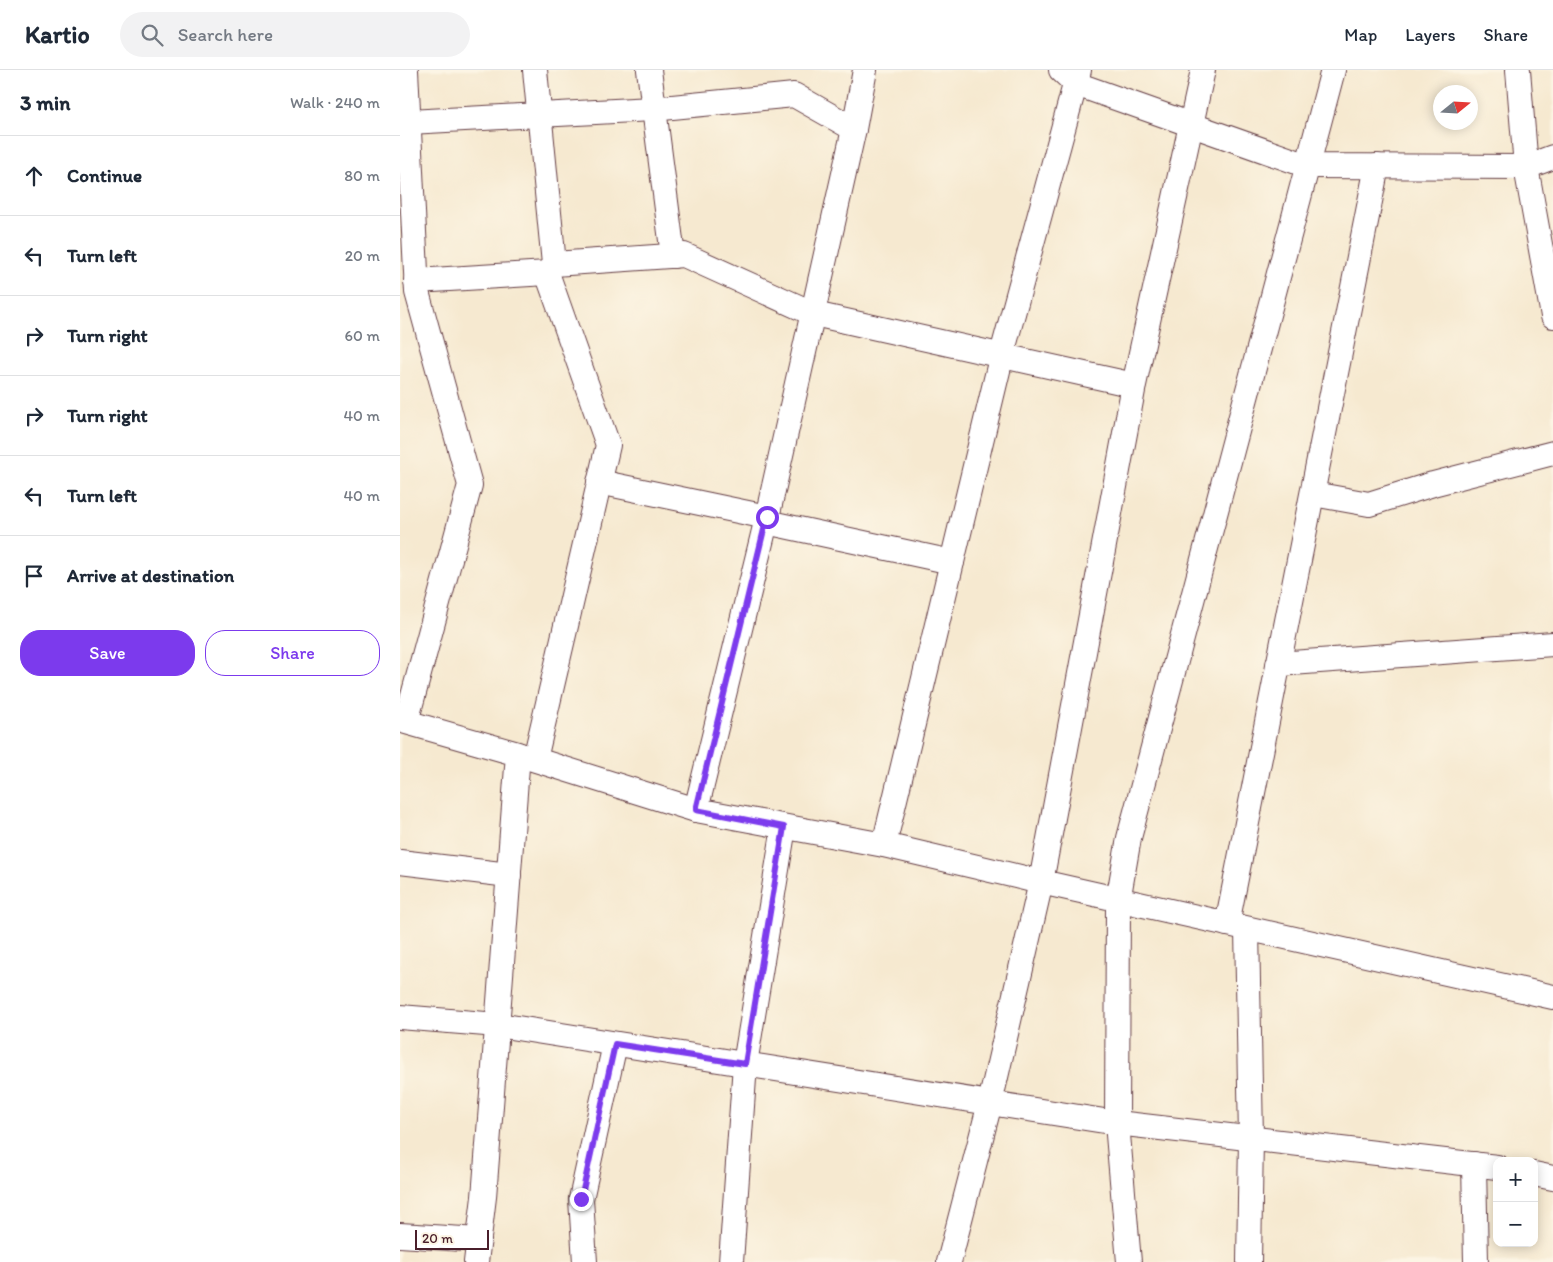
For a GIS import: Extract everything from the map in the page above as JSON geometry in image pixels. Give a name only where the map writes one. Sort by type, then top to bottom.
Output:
[{"type":"street","points":[[406,70],[409,122],[411,289],[470,485],[403,722],[527,757],[696,810],[884,845],[1118,900],[1553,997]]},
{"type":"street","points":[[400,1234],[478,1251],[509,875],[527,757],[608,445],[551,268],[535,70]]},
{"type":"street","points":[[649,70],[652,109],[673,256]]},
{"type":"street","points":[[696,810],[767,520],[854,130],[865,70]]},
{"type":"street","points":[[949,1262],[990,1102],[1041,882],[1134,385],[1203,70]]},
{"type":"street","points":[[1129,1262],[1117,1123],[1118,900],[1129,838],[1333,70]]},
{"type":"street","points":[[1518,70],[1526,167],[1553,316]]},
{"type":"street","points":[[884,845],[1002,354],[1072,75],[1192,126],[1308,166],[1526,167],[1553,156]]},
{"type":"street","points":[[409,122],[652,109],[794,95],[854,130]]},
{"type":"street","points":[[1249,1262],[1251,1138],[1237,927],[1278,664],[1378,166]]},
{"type":"street","points":[[411,289],[551,268],[684,255],[813,312],[1134,385]]},
{"type":"street","points":[[1313,494],[1369,504],[1433,484],[1553,453]]},
{"type":"street","points":[[599,482],[952,562]]},
{"type":"street","points":[[1278,664],[1553,644]]},
{"type":"street","points":[[731,1262],[745,1064],[784,827]]},
{"type":"street","points":[[400,862],[509,875]]},
{"type":"street","points":[[400,1017],[498,1025],[1117,1123],[1493,1166]]},
{"type":"street","points":[[585,1262],[581,1199],[615,1044]]},
{"type":"street","points":[[1474,1164],[1476,1262]]},
{"type":"street","points":[[1538,1175],[1553,1178]]},
{"type":"route","points":[[581,1199],[615,1044],[745,1064],[784,827],[696,810],[767,517]]}]
